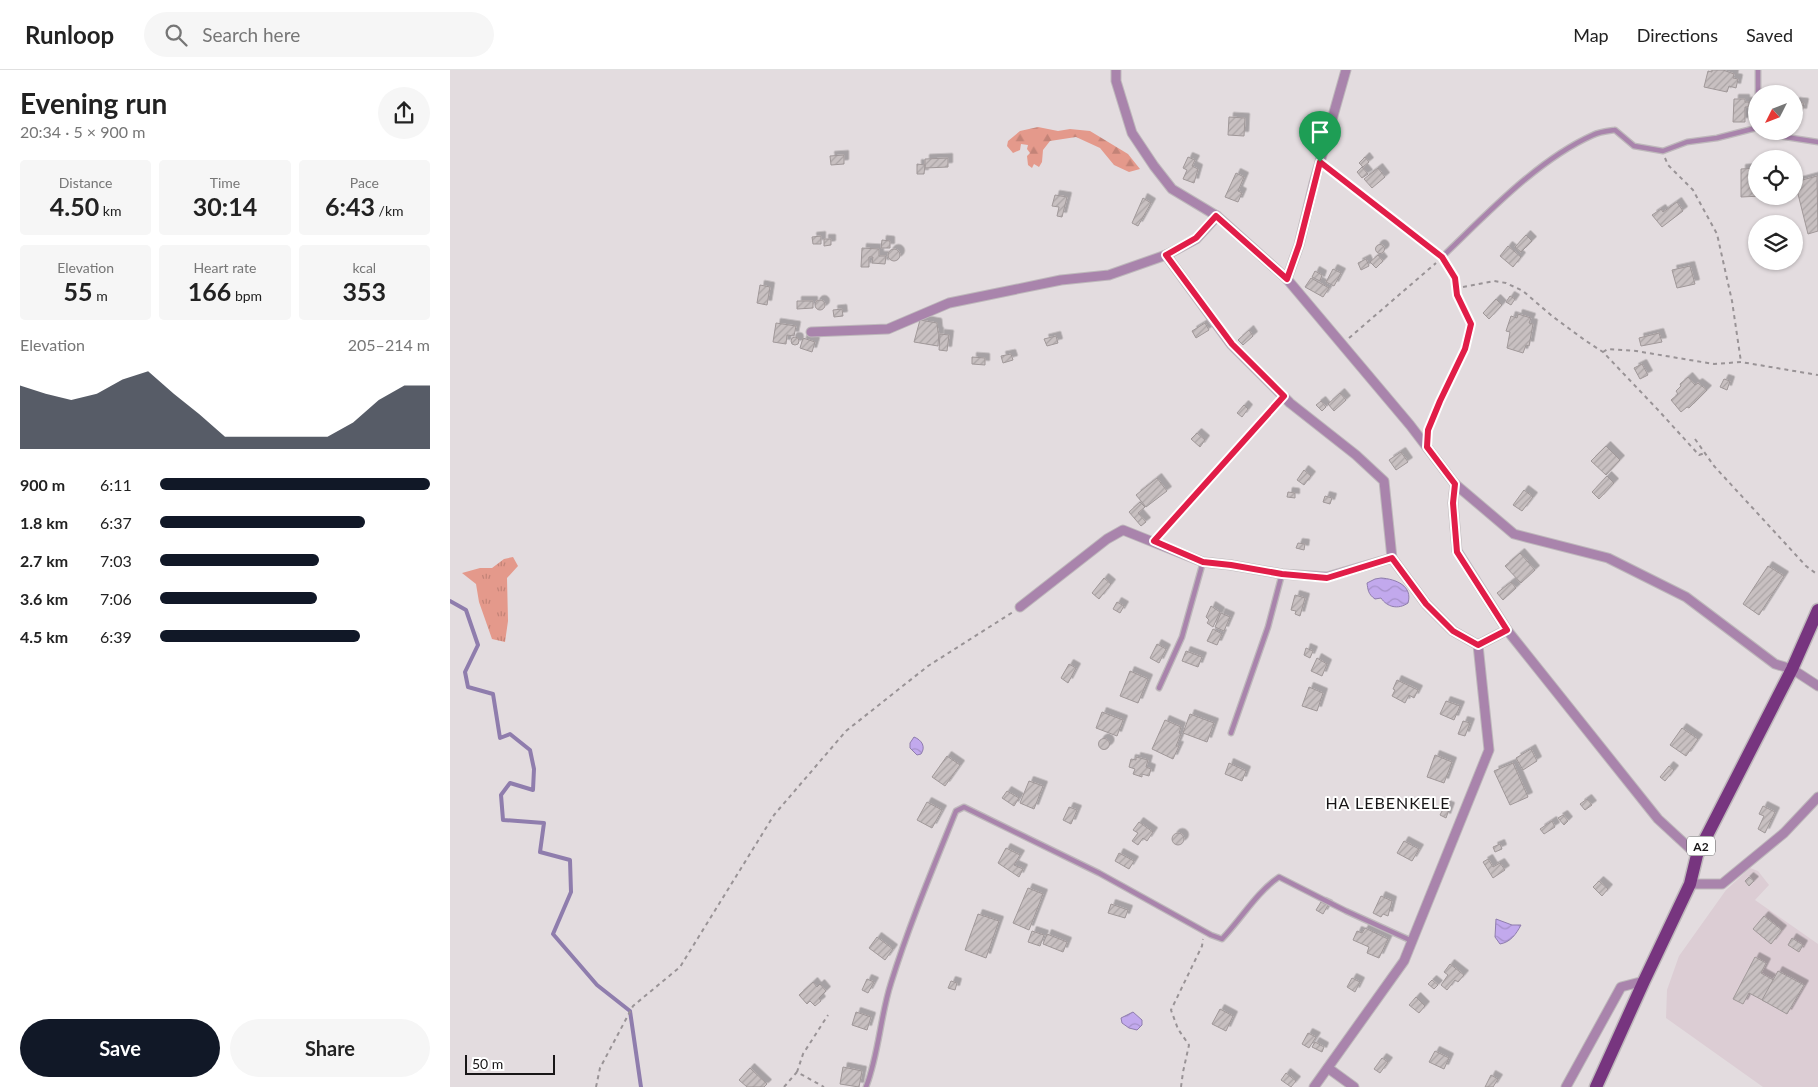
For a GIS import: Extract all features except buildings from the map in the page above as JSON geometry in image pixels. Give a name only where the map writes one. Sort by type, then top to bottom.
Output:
[{"type":"main road","name":"A2","points":[[1596,1087],[1690,884],[1697,854],[1792,670],[1818,610]]},
{"type":"street","points":[[1116,70],[1116,81],[1132,133],[1154,166],[1172,188],[1216,216],[1287,279],[1410,425],[1455,484],[1514,534],[1608,558],[1686,597],[1775,664],[1792,670],[1818,686]]},
{"type":"street","points":[[1287,279],[1299,245],[1346,70]]},
{"type":"street","points":[[811,332],[888,328],[949,303],[1061,280],[1109,275],[1166,255],[1196,238],[1216,216]]},
{"type":"street","points":[[1166,255],[1232,344],[1284,396],[1356,455],[1384,481],[1392,558],[1426,604],[1453,631],[1478,645]]},
{"type":"street","points":[[1455,484],[1453,503],[1457,552],[1507,630],[1658,820],[1697,854]]},
{"type":"street","points":[[1020,607],[1107,539],[1123,530],[1203,562],[1282,574],[1327,578],[1392,558]]},
{"type":"street","points":[[1478,645],[1507,630]]},
{"type":"street","points":[[1314,1087],[1404,961],[1489,750],[1478,645]]},
{"type":"street","points":[[1690,884],[1722,884],[1784,833],[1818,797]]},
{"type":"street","points":[[1566,1087],[1621,987],[1644,981]]},
{"type":"street","points":[[1328,1068],[1354,1087]]},
{"type":"lane","points":[[1758,70],[1758,85]]},
{"type":"lane","points":[[1427,447],[1428,430],[1465,349],[1471,324],[1457,295],[1455,278],[1442,257],[1500,201],[1553,158],[1594,134],[1615,130],[1634,146],[1663,151],[1687,142],[1717,138],[1748,130]]},
{"type":"lane","points":[[1803,140],[1818,142]]},
{"type":"lane","points":[[1154,541],[1284,396]]},
{"type":"lane","points":[[1160,688],[1182,637],[1203,562]]},
{"type":"lane","points":[[1232,733],[1268,627],[1282,574]]},
{"type":"lane","points":[[866,1087],[873,1070],[890,985],[956,811],[964,807],[1098,873],[1205,932],[1222,939],[1236,925],[1264,888],[1279,877],[1346,911],[1412,941]]},
{"type":"path","points":[[1663,151],[1668,165],[1693,190],[1716,234],[1732,302],[1741,362]]},
{"type":"path","points":[[1320,162],[1442,257],[1341,344]]},
{"type":"path","points":[[1456,288],[1494,281],[1506,283],[1523,291],[1552,316],[1604,352],[1699,455],[1704,453]]},
{"type":"path","points":[[1604,352],[1608,349],[1636,351],[1714,364],[1741,362],[1818,375]]},
{"type":"path","points":[[1695,439],[1714,466],[1758,515],[1806,566],[1818,575]]},
{"type":"path","points":[[596,1087],[600,1068],[633,1006],[680,967],[774,816],[846,731],[928,666],[1020,607]]},
{"type":"path","points":[[1181,1087],[1188,1045],[1178,1029],[1171,1010],[1202,946],[1205,932]]},
{"type":"path","points":[[784,1087],[798,1072],[803,1054],[828,1014]]},
{"type":"path","points":[[798,1072],[824,1087]]},
{"type":"shaded area","points":[[1750,868],[1758,871],[1769,885],[1755,900],[1818,944],[1818,1087],[1763,1087],[1666,1018],[1667,990],[1679,956],[1726,890]]},
{"type":"green space","points":[[1038,127],[1058,131],[1070,129],[1090,131],[1128,154],[1140,169],[1129,172],[1114,165],[1100,148],[1076,137],[1050,141],[1043,150],[1042,162],[1039,167],[1034,164],[1032,168],[1028,165],[1027,156],[1030,153],[1027,149],[1028,145],[1021,144],[1020,150],[1013,153],[1007,146],[1008,141],[1020,131]]},
{"type":"green space","points":[[513,557],[518,566],[507,578],[508,621],[505,642],[492,639],[479,602],[476,584],[462,573],[480,568],[492,568],[504,559]]},
{"type":"water","points":[[1381,578],[1402,584],[1408,592],[1408,603],[1397,607],[1386,604],[1381,598],[1375,599],[1369,592],[1367,583]]},
{"type":"water","points":[[914,737],[922,744],[921,754],[917,755],[910,748],[910,743]]},
{"type":"water","points":[[1496,919],[1512,925],[1521,925],[1510,939],[1500,944],[1495,937]]},
{"type":"water","points":[[1133,1012],[1142,1020],[1142,1025],[1137,1030],[1129,1028],[1122,1023],[1121,1018]]},
{"type":"waterway","points":[[450,601],[466,610],[478,645],[465,672],[468,687],[493,694],[500,738],[510,734],[530,750],[534,769],[533,790],[510,783],[501,795],[503,820],[544,823],[540,852],[570,860],[571,892],[553,934],[597,985],[630,1011],[641,1087]]},
{"type":"district","name":"HA LEBENKELE","points":[[1388,802]]},
{"type":"route","points":[[1320,162],[1442,257],[1455,278],[1457,295],[1471,324],[1465,349],[1428,430],[1427,447],[1455,484],[1453,503],[1457,552],[1507,630],[1478,645],[1453,631],[1426,604],[1392,558],[1327,578],[1282,574],[1203,562],[1154,541],[1236,452],[1284,396],[1232,344],[1166,255],[1196,238],[1216,216],[1287,279],[1299,245],[1320,162]]}]
